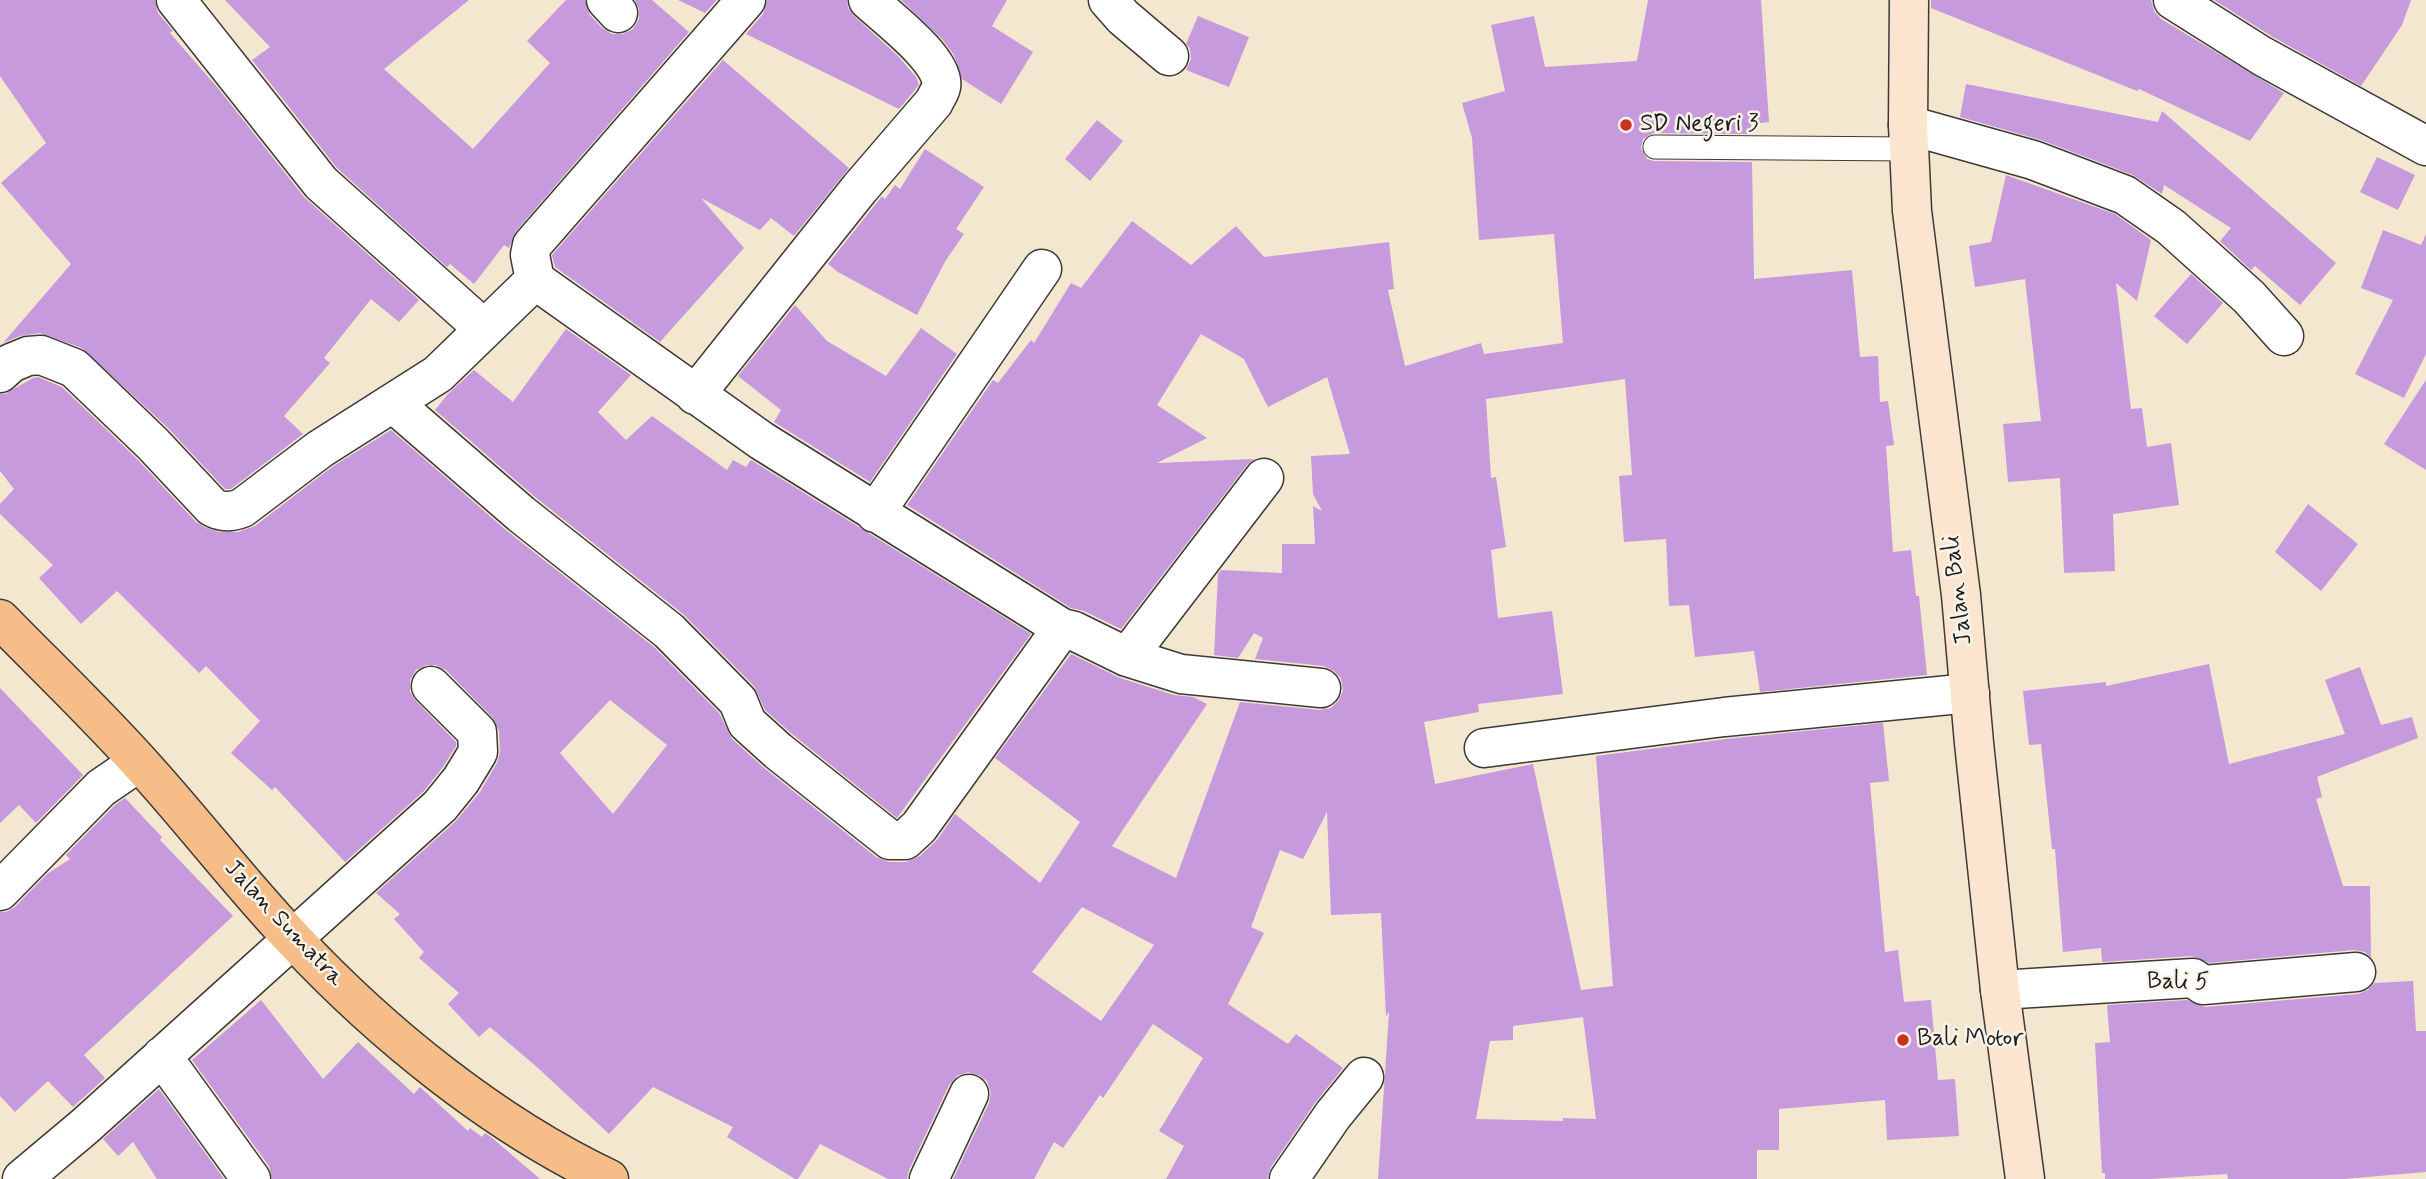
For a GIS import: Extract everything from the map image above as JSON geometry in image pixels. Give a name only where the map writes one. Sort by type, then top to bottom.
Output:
[{"type":"main road","name":"Jalan Sumatra","points":[[0,619],[139,762],[293,939],[345,992],[429,1064],[509,1123],[564,1158],[609,1179]]},
{"type":"street","points":[[176,0],[321,183],[483,328]]},
{"type":"street","points":[[746,0],[533,245],[530,255],[535,280],[695,395],[875,513],[1062,628],[1074,631],[1127,657],[1181,674],[1321,688]]},
{"type":"street","points":[[695,395],[860,188],[934,102],[941,87],[941,78],[934,63],[868,0]]},
{"type":"street","points":[[1108,0],[1123,17],[1170,56]]},
{"type":"street","name":"Jalan Bali","points":[[1909,0],[1912,211],[1961,595],[2000,990],[2025,1179]]},
{"type":"street","points":[[2173,0],[2262,56],[2426,146]]},
{"type":"street","points":[[1909,137],[2033,160],[2126,195],[2171,227],[2249,297],[2284,336]]},
{"type":"street","points":[[875,513],[1042,269]]},
{"type":"street","points":[[0,373],[11,363],[28,356],[41,355],[74,368],[212,507],[226,511],[242,508],[320,449],[438,374],[535,280]]},
{"type":"street","points":[[393,402],[521,514],[669,631],[738,701],[747,723],[890,841],[905,840],[919,827],[1062,628]]},
{"type":"street","points":[[1127,657],[1264,478]]},
{"type":"street","points":[[22,1179],[440,806],[461,780],[478,752],[477,732],[431,687]]},
{"type":"street","points":[[1484,748],[1724,717],[1970,693]]},
{"type":"street","points":[[0,891],[101,788],[139,762]]},
{"type":"street","name":"Bali 5","points":[[2000,990],[2193,978],[2203,985],[2356,972]]},
{"type":"street","points":[[162,1056],[251,1179]]},
{"type":"street","points":[[1289,1179],[1333,1115],[1364,1077]]},
{"type":"street","points":[[929,1179],[969,1094]]},
{"type":"lane","points":[[1655,147],[1909,137]]},
{"type":"building","points":[[0,0],[155,0],[158,13],[173,31],[170,33],[217,87],[304,197],[419,300],[399,322],[371,299],[324,358],[330,363],[284,416],[303,434],[231,489],[225,489],[168,428],[82,348],[40,333],[20,336],[3,343],[71,264],[1,183],[46,143],[0,76]]},
{"type":"building","points":[[225,0],[469,0],[384,69],[473,149],[550,63],[527,41],[566,0],[585,0],[590,15],[602,28],[612,34],[623,34],[633,29],[639,19],[635,0],[652,0],[689,32],[516,231],[509,248],[504,245],[474,284],[450,264],[447,267],[337,168],[252,60],[270,47]]},
{"type":"building","points":[[678,0],[717,0],[705,13]]},
{"type":"building","points":[[767,0],[847,0],[848,8],[854,16],[898,56],[919,84],[899,109],[746,34],[763,14]]},
{"type":"building","points":[[901,0],[1007,0],[992,26],[1033,52],[1001,104],[962,79],[954,55],[942,39]]},
{"type":"building","points":[[1648,0],[1761,0],[1769,122],[1751,124],[1751,134],[1654,133],[1643,139],[1641,148],[1647,159],[1654,161],[1752,162],[1754,279],[1852,270],[1860,357],[1878,356],[1880,402],[1888,401],[1894,445],[1886,446],[1893,552],[1911,550],[1927,675],[1760,692],[1754,651],[1695,657],[1689,605],[1669,606],[1666,539],[1624,542],[1619,476],[1632,475],[1625,379],[1486,399],[1491,478],[1496,477],[1506,547],[1491,550],[1498,618],[1552,611],[1563,694],[1478,704],[1479,712],[1424,722],[1435,784],[1533,764],[1581,990],[1613,986],[1596,756],[1883,723],[1889,781],[1870,783],[1885,952],[1898,950],[1904,1002],[1931,1000],[1938,1080],[1955,1079],[1959,1136],[1887,1140],[1885,1100],[1779,1109],[1779,1150],[1757,1150],[1757,1179],[1378,1179],[1389,1012],[1386,1016],[1381,913],[1331,915],[1327,812],[1303,859],[1280,850],[1251,927],[1264,933],[1228,1004],[1288,1044],[1296,1034],[1343,1068],[1271,1167],[1267,1179],[1166,1179],[1184,1146],[1159,1131],[1203,1058],[1153,1024],[1103,1098],[1100,1095],[1063,1148],[1054,1142],[1034,1179],[953,1179],[989,1103],[991,1093],[987,1081],[968,1072],[957,1076],[949,1085],[907,1179],[888,1179],[820,1144],[798,1179],[795,1179],[727,1137],[733,1127],[653,1087],[609,1134],[490,1027],[479,1037],[448,1004],[459,993],[419,958],[424,952],[394,919],[400,914],[376,893],[455,822],[480,792],[497,763],[500,752],[499,731],[492,717],[446,670],[436,665],[426,665],[416,670],[410,680],[410,692],[456,742],[456,746],[424,791],[345,862],[275,787],[272,790],[231,753],[260,721],[206,666],[199,673],[117,591],[81,624],[39,578],[53,565],[0,514],[0,504],[14,489],[0,471],[0,394],[5,394],[33,378],[38,377],[62,387],[137,459],[196,522],[219,532],[238,532],[255,526],[332,467],[391,430],[507,531],[654,647],[719,713],[732,739],[763,767],[876,857],[889,862],[906,862],[920,856],[937,840],[955,814],[1040,883],[1080,822],[995,758],[1071,654],[1120,678],[1174,695],[1193,697],[1207,704],[1112,846],[1176,878],[1240,702],[1320,710],[1331,708],[1343,691],[1341,678],[1324,666],[1255,659],[1263,638],[1254,633],[1238,658],[1214,655],[1218,574],[1221,570],[1282,573],[1282,544],[1315,544],[1313,506],[1322,511],[1313,494],[1311,456],[1350,454],[1327,377],[1268,407],[1244,359],[1201,334],[1157,405],[1207,438],[1157,463],[1254,459],[1121,629],[1084,611],[1071,608],[907,505],[993,380],[998,383],[1031,340],[1034,343],[1071,283],[1081,288],[1132,221],[1191,265],[1236,226],[1264,257],[1389,242],[1394,289],[1388,290],[1405,366],[1481,343],[1484,354],[1563,343],[1554,234],[1479,240],[1472,138],[1462,103],[1505,91],[1491,25],[1534,16],[1545,67],[1637,61]],"holes":[[[610,700],[667,745],[613,814],[560,753]],[[1082,907],[1154,945],[1101,1021],[1032,972]],[[1583,1017],[1596,1119],[1476,1119],[1490,1041],[1513,1040],[1513,1026]]]},
{"type":"building","points":[[1931,0],[2151,0],[2154,11],[2161,19],[2284,93],[2250,141],[2139,89],[2137,91],[1931,8]]},
{"type":"building","points":[[2214,0],[2411,0],[2402,25],[2361,86],[2273,37]]},
{"type":"building","points":[[1198,16],[1249,37],[1229,87],[1186,70],[1191,59],[1190,49],[1186,44]]},
{"type":"building","points":[[723,60],[849,168],[794,236],[771,218],[760,230],[701,198],[744,248],[660,342],[555,267],[552,255]]},
{"type":"building","points":[[1966,84],[2158,122],[2162,111],[2336,263],[2300,305],[2255,266],[2251,270],[2220,241],[2231,228],[2164,185],[2162,194],[2133,175],[2041,140],[1960,117]]},
{"type":"building","points":[[1097,120],[1123,141],[1090,181],[1065,159]]},
{"type":"building","points":[[925,149],[984,187],[956,229],[964,234],[946,260],[917,315],[828,264],[882,196],[885,199],[895,185],[900,189]]},
{"type":"building","points":[[2377,157],[2415,175],[2398,210],[2360,192]]},
{"type":"building","points":[[2006,175],[2115,214],[2151,240],[2137,301],[2116,283],[2131,409],[2142,408],[2147,447],[2171,443],[2179,505],[2113,514],[2115,571],[2064,573],[2060,478],[2008,482],[2003,424],[2041,421],[2025,279],[1975,287],[1969,246],[1991,242]]},
{"type":"building","points":[[2383,230],[2421,245],[2426,234],[2426,354],[2404,398],[2355,374],[2393,300],[2361,288]]},
{"type":"building","points":[[2191,274],[2223,303],[2187,344],[2154,316]]},
{"type":"building","points":[[795,305],[827,341],[886,376],[921,328],[957,354],[870,482],[774,422],[781,410],[738,376]]},
{"type":"building","points":[[566,329],[631,375],[598,412],[626,440],[652,416],[727,470],[733,460],[746,467],[751,460],[1031,634],[897,818],[765,710],[754,686],[683,614],[535,497],[435,410],[474,370],[513,402]]},
{"type":"building","points":[[2426,380],[2426,470],[2384,444]]},
{"type":"building","points":[[2308,504],[2358,544],[2321,591],[2275,552]]},
{"type":"building","points":[[2209,664],[2229,764],[2345,734],[2325,680],[2360,667],[2381,725],[2412,717],[2418,738],[2317,777],[2322,797],[2316,799],[2343,886],[2370,886],[2371,957],[2365,952],[2354,950],[2209,963],[2192,956],[2102,962],[2101,948],[2063,952],[2055,849],[2052,849],[2041,744],[2029,745],[2023,691],[2106,682],[2106,686]]},
{"type":"building","points":[[0,688],[83,775],[36,823],[19,805],[0,823]]},
{"type":"building","points":[[125,798],[162,837],[160,840],[233,916],[84,1055],[105,1078],[73,1107],[48,1081],[15,1112],[0,1096],[0,912],[15,907],[47,874],[70,859],[66,855]]},
{"type":"building","points":[[2413,981],[2416,1031],[2426,1031],[2426,1172],[2343,1179],[2228,1179],[2227,1174],[2105,1179],[2105,1173],[2102,1173],[2095,1043],[2110,1042],[2107,1005],[2187,1000],[2205,1007],[2358,994],[2368,990],[2374,983]]},
{"type":"building","points":[[261,1000],[323,1079],[358,1042],[414,1094],[420,1087],[468,1131],[470,1128],[482,1137],[485,1133],[491,1137],[540,1179],[272,1179],[269,1166],[192,1060]]},
{"type":"building","points":[[159,1089],[224,1179],[157,1179],[133,1142],[118,1156],[103,1139]]},
{"type":"place","name":"SD Negeri 3","points":[[1626,125]]},
{"type":"place","name":"Bali Motor","points":[[1903,1040]]}]
